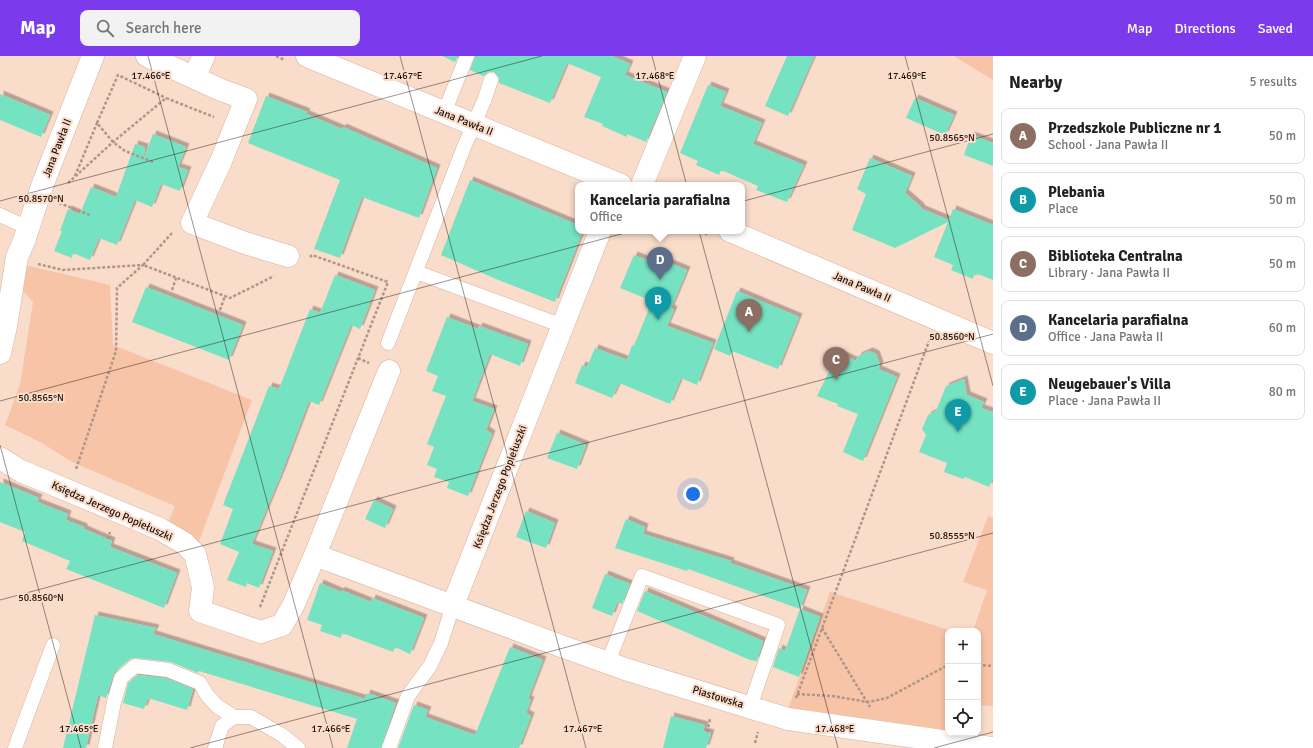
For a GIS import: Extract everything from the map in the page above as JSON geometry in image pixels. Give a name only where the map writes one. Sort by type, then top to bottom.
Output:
[{"type":"street","name":"Jana Pawła II","points":[[0,353],[6,326],[17,244],[42,186],[93,56]]},
{"type":"street","points":[[147,56],[246,100],[221,161],[192,223],[245,243],[297,257]]},
{"type":"street","points":[[194,77],[204,56]]},
{"type":"street","points":[[643,182],[695,56]]},
{"type":"street","name":"Jana Pawła II","points":[[314,57],[612,182]]},
{"type":"street","name":"Księdza Jerzego Popiełuszki","points":[[453,605],[599,234]]},
{"type":"street","name":"Jana Pawła II","points":[[737,234],[992,340]]},
{"type":"street","name":"Księdza Jerzego Popiełuszki","points":[[0,458],[21,470],[160,530],[184,543],[195,554],[199,570],[203,588],[200,611],[261,632],[282,626],[294,606],[389,371]]},
{"type":"street","points":[[315,555],[453,605]]},
{"type":"street","name":"Piastowska","points":[[453,605],[561,646],[608,662],[788,719],[993,748]]},
{"type":"lane","points":[[444,112],[467,56]]},
{"type":"lane","points":[[388,343],[491,80]]},
{"type":"lane","points":[[0,215],[17,244]]},
{"type":"lane","points":[[416,272],[563,326]]},
{"type":"lane","points":[[608,662],[642,576],[778,624],[750,707]]},
{"type":"lane","points":[[390,748],[408,696],[430,666],[441,643],[453,605]]},
{"type":"lane","points":[[15,748],[52,646]]},
{"type":"lane","points":[[105,748],[114,702],[121,678],[135,666],[168,670],[200,683],[207,695],[217,706],[234,718]]},
{"type":"lane","points":[[215,748],[222,726],[234,718],[251,717],[280,742],[298,748]]},
{"type":"path","points":[[75,177],[118,74],[166,98],[217,118]]},
{"type":"path","points":[[64,187],[113,142],[166,98]]},
{"type":"path","points":[[98,123],[113,142],[125,151],[153,162]]},
{"type":"path","points":[[57,202],[90,215]]},
{"type":"path","points":[[69,490],[116,351],[117,288],[143,265],[176,228]]},
{"type":"path","points":[[17,244],[28,261],[64,270],[143,265],[230,298],[276,275]]},
{"type":"path","points":[[258,612],[388,282],[312,255],[297,257]]},
{"type":"path","points":[[172,290],[176,278]]},
{"type":"path","points":[[220,310],[225,296]]},
{"type":"path","points":[[929,341],[798,694],[832,696],[868,702],[887,698],[945,667]]},
{"type":"path","points":[[822,628],[868,702],[884,733]]},
{"type":"path","points":[[981,665],[993,666]]},
{"type":"shaded area","points":[[954,56],[993,56],[993,80]]},
{"type":"shaded area","points":[[25,265],[110,285],[113,345],[252,400],[196,549],[168,523],[175,506],[72,462],[42,443],[5,425],[20,384],[33,302],[21,289]]},
{"type":"shaded area","points":[[988,516],[993,518],[993,706],[981,705],[981,628],[974,628],[987,590],[963,582]]},
{"type":"shaded area","points":[[830,592],[945,629],[945,730],[801,709],[788,709]]},
{"type":"building","points":[[442,56],[458,56],[455,62]]},
{"type":"building","points":[[475,56],[612,56],[630,64],[625,75],[667,92],[646,142],[627,134],[627,137],[602,126],[603,124],[584,117],[601,77],[567,63],[550,103],[499,83],[499,78],[494,72],[489,72],[483,76],[470,70]]},
{"type":"building","points":[[787,56],[814,56],[788,116],[765,106]]},
{"type":"building","points":[[708,85],[726,92],[720,106],[762,123],[753,144],[804,165],[787,202],[756,190],[758,186],[721,170],[719,175],[696,165],[698,161],[680,153]]},
{"type":"building","points":[[0,94],[50,115],[41,137],[0,120]]},
{"type":"building","points":[[266,96],[307,112],[306,114],[342,129],[343,127],[437,168],[419,218],[362,197],[340,258],[314,249],[340,180],[248,143]]},
{"type":"building","points":[[915,98],[954,115],[945,135],[906,118]]},
{"type":"building","points":[[153,134],[186,147],[178,167],[188,170],[180,191],[161,184],[152,207],[135,200],[117,245],[99,238],[90,260],[73,253],[72,258],[54,251],[62,231],[60,231],[68,209],[80,214],[91,187],[116,197],[135,144],[145,147],[143,160]]},
{"type":"building","points":[[971,135],[993,143],[993,166],[964,155]]},
{"type":"building","points":[[870,158],[912,176],[905,193],[922,209],[949,220],[953,209],[993,225],[993,280],[975,273],[973,279],[951,270],[953,265],[934,257],[948,222],[895,248],[852,230],[866,194],[857,189]]},
{"type":"building","points":[[470,180],[575,224],[575,234],[582,234],[555,302],[496,279],[441,255]]},
{"type":"building","points":[[634,255],[652,262],[655,257],[687,270],[671,308],[674,310],[667,326],[713,343],[697,385],[681,378],[670,404],[619,383],[612,398],[575,383],[582,365],[587,367],[595,348],[627,360],[632,345],[634,346],[652,301],[620,288]]},
{"type":"building","points":[[335,275],[375,290],[360,329],[351,325],[319,405],[309,401],[282,472],[252,544],[273,551],[259,588],[247,583],[246,587],[227,580],[239,552],[220,544],[233,509],[223,505],[269,386],[279,389],[310,309],[320,313]]},
{"type":"building","points":[[146,287],[243,325],[229,360],[132,322]]},
{"type":"building","points":[[737,291],[799,317],[778,369],[732,351],[730,356],[714,349]]},
{"type":"building","points":[[447,317],[478,329],[479,326],[528,344],[520,366],[490,354],[472,401],[494,409],[486,430],[492,434],[468,496],[447,488],[449,482],[434,477],[437,469],[427,465],[434,447],[427,444],[446,396],[432,391],[438,376],[426,371]]},
{"type":"building","points":[[869,351],[876,354],[880,365],[878,369],[897,377],[863,461],[843,452],[858,414],[817,396],[838,353],[856,361],[858,356]]},
{"type":"building","points":[[964,379],[967,395],[984,402],[981,408],[993,412],[993,478],[989,487],[965,477],[963,479],[944,472],[947,463],[919,452],[926,435],[922,429],[928,415],[936,411],[946,386]]},
{"type":"building","points":[[557,433],[586,445],[577,469],[547,458]]},
{"type":"building","points":[[0,482],[39,498],[37,502],[68,514],[66,520],[112,541],[110,547],[177,573],[164,608],[66,569],[70,561],[22,541],[25,532],[0,522]]},
{"type":"building","points":[[374,500],[393,509],[385,528],[365,519]]},
{"type":"building","points":[[526,511],[555,523],[546,548],[516,537]]},
{"type":"building","points":[[626,519],[645,527],[643,534],[731,561],[730,563],[807,590],[800,609],[688,569],[687,571],[615,548]]},
{"type":"building","points":[[605,574],[630,584],[622,604],[617,602],[612,616],[592,608]]},
{"type":"building","points":[[320,583],[371,602],[372,598],[424,618],[410,654],[395,647],[393,652],[342,633],[341,638],[320,631],[322,625],[307,620]]},
{"type":"building","points":[[645,591],[763,641],[757,661],[750,660],[637,611]]},
{"type":"building","points":[[800,609],[820,617],[799,677],[773,667],[779,648],[785,651]]},
{"type":"building","points":[[95,615],[156,628],[153,634],[365,699],[367,693],[396,703],[381,748],[347,748],[357,719],[199,671],[198,673],[171,662],[136,658],[130,659],[115,672],[106,698],[98,695],[86,748],[63,748]]},
{"type":"building","points":[[510,647],[543,660],[528,699],[531,700],[526,713],[531,716],[519,748],[398,748],[414,705],[428,710],[425,717],[475,735]]},
{"type":"building","points":[[138,675],[166,678],[193,689],[187,710],[148,698],[144,709],[123,703],[128,683]]},
{"type":"building","points":[[671,716],[705,725],[703,731],[711,733],[706,748],[663,748]]},
{"type":"place","name":"Kancelaria parafialna","points":[[660,280]]},
{"type":"place","name":"Plebania","points":[[658,320]]},
{"type":"place","name":"Przedszkole Publiczne nr 1","points":[[749,332]]},
{"type":"place","name":"Biblioteka Centralna","points":[[836,380]]},
{"type":"place","name":"Neugebauer's Villa","points":[[958,432]]}]
